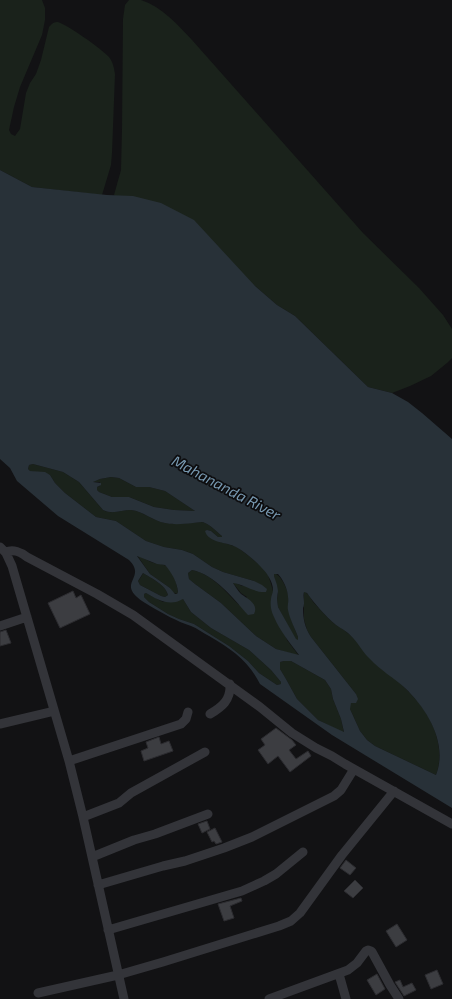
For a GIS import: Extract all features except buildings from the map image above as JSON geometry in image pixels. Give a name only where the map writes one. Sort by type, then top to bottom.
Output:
[{"type":"street","points":[[3,550],[12,566],[68,761],[83,817],[124,999]]},
{"type":"street","points":[[3,550],[21,553],[133,615],[230,684],[292,733],[452,824]]},
{"type":"street","points":[[0,626],[27,617]]},
{"type":"street","points":[[210,714],[219,708],[228,698],[230,684]]},
{"type":"street","points":[[0,724],[54,711]]},
{"type":"street","points":[[68,761],[181,724],[186,719],[188,712]]},
{"type":"street","points":[[83,817],[118,803],[131,793],[205,752]]},
{"type":"street","points":[[98,885],[163,866],[186,861],[252,837],[334,796],[340,790],[354,769]]},
{"type":"street","points":[[38,993],[118,975],[291,921],[300,913],[342,855],[394,791]]},
{"type":"street","points":[[92,857],[134,840],[155,834],[208,814]]},
{"type":"street","points":[[108,930],[242,891],[276,874],[303,852]]},
{"type":"street","points":[[269,999],[339,974],[353,967],[366,951],[370,950],[399,999]]},
{"type":"street","points":[[339,974],[346,999]]},
{"type":"shaded area","points":[[0,0],[42,0],[45,8],[45,20],[42,35],[20,87],[14,107],[9,130],[11,134],[15,136],[20,129],[26,93],[36,74],[41,60],[49,27],[54,22],[61,23],[75,31],[109,57],[114,67],[115,74],[112,153],[111,165],[102,195],[32,187],[0,170]]},
{"type":"shaded area","points":[[129,0],[141,0],[149,3],[163,12],[181,28],[363,233],[419,288],[443,315],[452,329],[452,358],[447,363],[431,376],[392,393],[368,387],[295,316],[277,305],[255,286],[114,195],[121,170],[123,19],[125,5]]},
{"type":"shaded area","points":[[33,464],[63,472],[79,482],[103,510],[113,512],[131,510],[140,512],[165,523],[181,524],[202,522],[210,526],[222,537],[218,537],[211,531],[207,530],[221,542],[237,547],[262,567],[268,575],[287,640],[299,656],[276,649],[256,636],[221,603],[189,579],[188,573],[192,570],[206,575],[218,584],[239,605],[247,597],[241,593],[233,583],[242,586],[254,581],[223,572],[212,567],[193,554],[146,541],[116,521],[96,517],[65,493],[55,483],[50,475],[30,471],[28,469],[29,465]]},
{"type":"shaded area","points":[[111,477],[119,478],[136,487],[149,487],[165,491],[195,511],[154,507],[129,497],[112,497],[97,490],[97,487],[100,486],[100,482],[92,482]]},
{"type":"shaded area","points":[[137,555],[153,563],[162,564],[167,567],[172,572],[175,580],[178,592],[177,594],[172,592],[170,588],[150,574]]},
{"type":"shaded area","points":[[143,573],[161,585],[167,591],[168,595],[165,597],[161,596],[140,585],[138,581]]},
{"type":"shaded area","points":[[274,574],[280,578],[287,592],[289,598],[288,609],[298,640],[296,640],[278,607],[278,594]]},
{"type":"shaded area","points":[[304,592],[308,594],[314,603],[330,620],[354,639],[420,704],[430,720],[437,738],[439,747],[439,766],[436,775],[375,746],[367,740],[360,731],[350,709],[350,703],[353,702],[356,694],[307,630],[304,619]]},
{"type":"shaded area","points":[[146,593],[163,602],[183,599],[191,612],[211,628],[249,650],[271,670],[281,684],[277,685],[259,673],[248,661],[229,646],[194,624],[168,614],[149,602],[144,597],[144,594]]},
{"type":"shaded area","points":[[291,661],[325,680],[331,689],[344,733],[318,720],[297,699],[280,669],[280,662]]},
{"type":"water","name":"Mahananda River","points":[[0,170],[32,187],[107,195],[133,196],[161,203],[194,220],[255,286],[277,305],[295,316],[368,387],[392,393],[408,402],[452,439],[452,808],[332,735],[260,684],[250,668],[225,646],[196,628],[170,617],[140,600],[132,592],[131,583],[135,575],[135,571],[134,566],[129,560],[58,516],[17,481],[10,468],[0,459]],"holes":[[[33,464],[63,472],[79,482],[103,510],[114,512],[131,510],[140,512],[165,523],[179,524],[202,522],[210,526],[222,536],[218,537],[211,531],[205,531],[210,538],[218,542],[232,545],[246,553],[267,574],[273,587],[271,598],[273,615],[282,632],[299,655],[276,649],[256,636],[221,603],[189,579],[188,573],[192,570],[208,576],[223,588],[248,615],[254,614],[255,607],[250,600],[241,594],[233,583],[257,591],[266,592],[267,589],[262,585],[254,581],[223,572],[212,567],[193,554],[146,541],[116,521],[96,517],[65,493],[55,483],[50,475],[45,472],[30,471],[28,469],[29,465]],[[111,477],[119,478],[136,487],[149,487],[165,491],[195,511],[154,507],[129,497],[112,497],[97,490],[97,487],[101,485],[101,483],[93,482]],[[137,556],[157,564],[165,565],[175,581],[178,592],[177,594],[175,594],[170,588],[150,574]],[[143,573],[161,585],[167,591],[168,595],[165,597],[161,596],[140,585],[138,581]],[[274,574],[278,574],[280,576],[286,588],[288,594],[288,610],[298,640],[278,607],[277,585]],[[304,592],[307,593],[328,618],[351,636],[368,657],[378,667],[405,688],[421,707],[434,728],[438,740],[439,763],[436,775],[375,746],[367,740],[360,731],[350,709],[351,703],[356,703],[358,699],[356,694],[309,634],[303,616]],[[146,593],[164,602],[173,602],[183,599],[191,612],[211,628],[249,650],[271,670],[281,684],[277,685],[259,673],[248,661],[229,646],[194,624],[168,614],[144,597],[144,594]],[[291,661],[325,680],[331,689],[344,732],[318,720],[297,699],[280,669],[280,662]]]}]
